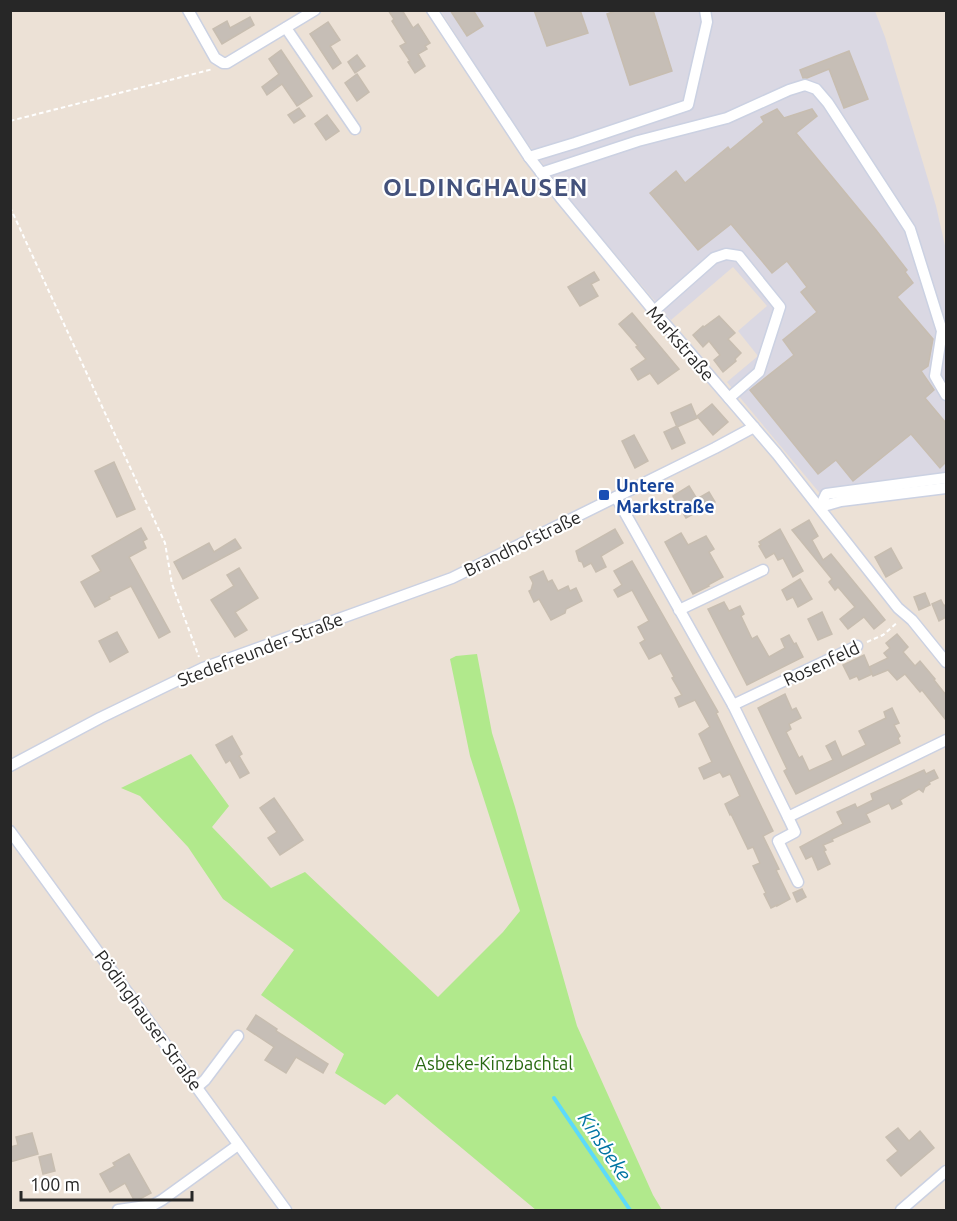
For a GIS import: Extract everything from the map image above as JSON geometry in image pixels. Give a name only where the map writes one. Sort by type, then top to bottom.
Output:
[{"type":"street","points":[[188,10],[216,58],[223,63],[227,63],[315,10]]},
{"type":"street","name":"Markstraße","points":[[432,10],[541,173],[820,507],[898,608],[946,662]]},
{"type":"street","points":[[529,157],[688,105],[707,22],[705,10]]},
{"type":"street","points":[[286,28],[355,129]]},
{"type":"street","points":[[541,173],[638,141],[727,118],[805,85],[816,89],[828,103],[910,229],[942,331],[935,376],[946,395]]},
{"type":"street","points":[[654,311],[714,258],[726,254],[739,256],[780,306],[759,372],[729,398]]},
{"type":"street","name":"Brandhofstraße","points":[[452,578],[754,427]]},
{"type":"street","points":[[820,507],[826,494],[946,478]]},
{"type":"street","points":[[820,507],[841,501],[946,488]]},
{"type":"street","points":[[616,497],[733,705],[788,817],[795,832],[778,840],[798,882]]},
{"type":"street","points":[[679,610],[763,570]]},
{"type":"street","name":"Stedefreunder Straße","points":[[10,766],[100,718],[203,668],[452,578]]},
{"type":"street","name":"Rosenfeld","points":[[733,705],[856,646]]},
{"type":"street","points":[[788,817],[946,740]]},
{"type":"street","name":"Pödinghauser Straße","points":[[10,831],[286,1210]]},
{"type":"street","points":[[197,1087],[205,1080],[238,1036]]},
{"type":"street","points":[[118,1210],[153,1205],[238,1145]]},
{"type":"street","points":[[901,1210],[946,1171]]},
{"type":"path","points":[[10,122],[218,68],[223,63]]},
{"type":"path","points":[[10,207],[165,543],[172,584],[203,668]]},
{"type":"path","name":"Rosenfeld","points":[[856,646],[883,634],[906,615]]},
{"type":"shaded area","points":[[441,11],[875,11],[936,206],[946,250],[946,484],[823,497],[727,382],[758,356],[738,331],[767,306],[733,267],[671,320],[569,199],[495,96]]},
{"type":"green space","name":"Asbeke-Kinzbachtal","points":[[477,654],[492,733],[577,1026],[653,1195],[662,1210],[536,1210],[397,1094],[385,1105],[335,1073],[344,1054],[261,995],[294,950],[223,899],[188,847],[140,796],[121,788],[191,754],[229,806],[212,827],[271,888],[305,872],[438,997],[503,932],[520,911],[470,756],[450,659],[456,656]]},
{"type":"building","points":[[388,10],[402,10],[413,28],[418,24],[430,43],[425,46],[427,49],[418,54],[425,66],[415,73],[400,46],[406,43]]},
{"type":"building","points":[[450,10],[473,10],[483,26],[467,36]]},
{"type":"building","points":[[534,10],[580,10],[588,33],[547,46]]},
{"type":"building","points":[[618,10],[653,10],[672,71],[630,85],[607,14]]},
{"type":"building","points":[[250,17],[254,25],[222,44],[213,29],[227,21],[230,28]]},
{"type":"building","points":[[328,22],[340,40],[330,46],[341,63],[333,69],[310,34]]},
{"type":"building","points":[[281,50],[312,96],[297,106],[282,84],[267,95],[262,87],[279,74],[269,59]]},
{"type":"building","points":[[849,51],[868,99],[844,108],[829,69],[807,78],[803,78],[800,70]]},
{"type":"building","points":[[357,55],[365,66],[355,73],[348,62]]},
{"type":"building","points":[[357,74],[369,92],[357,101],[345,83]]},
{"type":"building","points":[[299,108],[305,116],[294,123],[288,115]]},
{"type":"building","points":[[777,109],[784,118],[812,109],[817,116],[796,133],[876,230],[907,270],[905,272],[913,283],[897,297],[933,339],[928,366],[921,371],[934,390],[925,398],[946,423],[946,462],[940,468],[911,434],[853,481],[836,460],[818,474],[750,390],[794,355],[783,340],[817,312],[801,292],[807,287],[787,261],[772,273],[731,224],[698,250],[650,193],[676,171],[685,183],[728,147],[730,150],[764,122],[761,117]]},
{"type":"building","points":[[327,115],[339,131],[326,140],[315,124]]},
{"type":"building","points":[[594,272],[599,280],[591,284],[598,296],[580,306],[568,287]]},
{"type":"building","points":[[632,313],[679,369],[658,384],[650,373],[638,380],[631,369],[646,359],[619,324]]},
{"type":"building","points":[[719,316],[735,333],[728,339],[741,353],[735,359],[736,361],[723,372],[714,360],[720,355],[709,341],[703,347],[693,335]]},
{"type":"building","points":[[691,404],[697,418],[677,427],[671,413]]},
{"type":"building","points":[[712,404],[728,422],[713,435],[697,416]]},
{"type":"building","points":[[677,426],[685,443],[672,449],[664,432]]},
{"type":"building","points":[[634,435],[648,461],[635,468],[622,441]]},
{"type":"building","points":[[114,462],[135,509],[117,517],[95,471]]},
{"type":"building","points":[[689,486],[697,499],[709,492],[715,502],[686,518],[673,496]]},
{"type":"building","points":[[809,520],[818,536],[812,540],[823,560],[831,554],[885,620],[874,629],[864,617],[848,629],[840,619],[855,607],[838,587],[835,590],[829,582],[832,579],[792,530]]},
{"type":"building","points":[[141,528],[147,539],[143,541],[146,548],[129,557],[170,632],[159,638],[131,586],[95,607],[81,582],[101,571],[92,556]]},
{"type":"building","points":[[615,529],[623,543],[601,556],[606,567],[596,572],[591,563],[584,567],[576,551]]},
{"type":"building","points":[[780,529],[803,571],[793,577],[783,558],[778,560],[774,553],[766,558],[759,546],[761,545],[759,542]]},
{"type":"building","points":[[681,533],[688,545],[706,536],[714,549],[709,552],[723,577],[693,594],[665,542]]},
{"type":"building","points":[[235,539],[241,548],[183,579],[174,562],[209,543],[214,552]]},
{"type":"building","points":[[891,548],[902,568],[886,577],[875,557]]},
{"type":"building","points":[[632,561],[718,712],[716,713],[773,831],[763,836],[790,899],[777,906],[771,908],[753,866],[760,863],[753,847],[748,849],[725,804],[740,796],[730,774],[723,777],[720,772],[704,779],[699,768],[712,762],[699,734],[710,727],[695,700],[679,707],[675,698],[682,695],[661,653],[649,659],[640,643],[645,640],[638,627],[649,621],[632,590],[618,597],[614,590],[622,585],[614,571]]},
{"type":"building","points":[[239,568],[258,598],[235,612],[247,630],[235,637],[211,600],[234,586],[227,575]]},
{"type":"building","points":[[543,571],[548,582],[552,580],[558,591],[568,586],[570,591],[576,588],[582,601],[551,620],[539,599],[534,602],[529,591],[533,583],[530,577]]},
{"type":"building","points":[[800,579],[812,599],[798,607],[793,597],[787,600],[782,590]]},
{"type":"building","points":[[925,593],[930,605],[919,610],[914,597]]},
{"type":"building","points":[[941,600],[944,606],[946,604],[946,617],[939,621],[932,604]]},
{"type":"building","points":[[724,602],[729,611],[740,606],[744,614],[741,616],[752,639],[757,636],[769,657],[785,648],[781,639],[789,635],[803,657],[747,685],[708,609]]},
{"type":"building","points":[[822,612],[832,634],[818,640],[808,619]]},
{"type":"building","points":[[117,632],[128,652],[110,662],[99,641]]},
{"type":"building","points":[[897,634],[908,647],[903,652],[915,666],[920,661],[946,695],[946,720],[922,690],[920,692],[905,674],[897,680],[888,670],[873,676],[869,667],[888,658],[884,653],[890,648],[886,643]]},
{"type":"building","points":[[864,655],[872,674],[859,680],[857,676],[850,679],[843,665]]},
{"type":"building","points":[[785,694],[792,710],[796,708],[801,718],[789,724],[791,729],[786,732],[799,758],[802,756],[809,771],[833,760],[826,746],[835,741],[842,757],[866,745],[859,731],[886,718],[884,712],[892,708],[899,723],[894,725],[900,736],[898,738],[900,743],[796,794],[784,771],[787,769],[758,708]]},
{"type":"building","points":[[232,736],[242,754],[239,756],[249,773],[240,778],[230,760],[226,763],[216,745]]},
{"type":"building","points":[[924,770],[926,774],[934,770],[938,778],[929,782],[930,784],[923,792],[919,789],[900,800],[902,804],[892,809],[889,803],[866,814],[870,822],[823,845],[830,864],[818,870],[812,856],[806,859],[800,847],[843,824],[837,812],[855,804],[857,808],[873,800],[871,794]]},
{"type":"building","points":[[274,798],[303,840],[280,855],[268,838],[277,832],[260,808]]},
{"type":"building","points":[[802,889],[806,897],[797,902],[793,893]]},
{"type":"building","points":[[256,1015],[277,1029],[276,1031],[328,1064],[323,1073],[296,1057],[286,1073],[265,1060],[274,1047],[247,1029]]},
{"type":"building","points":[[898,1128],[909,1141],[920,1131],[934,1148],[901,1176],[887,1160],[898,1151],[886,1137]]},
{"type":"building","points":[[32,1133],[38,1154],[10,1162],[10,1147],[18,1145],[16,1137]]},
{"type":"building","points":[[51,1154],[55,1171],[43,1174],[39,1157]]},
{"type":"building","points":[[129,1154],[151,1193],[138,1200],[134,1200],[125,1183],[110,1192],[100,1174],[115,1166],[113,1163]]},
{"type":"waterway","name":"Kinsbeke","points":[[554,1098],[630,1210]]},
{"type":"place","name":"Untere Markstraße","points":[[604,495]]},
{"type":"district","name":"OLDINGHAUSEN","points":[[486,187]]}]
